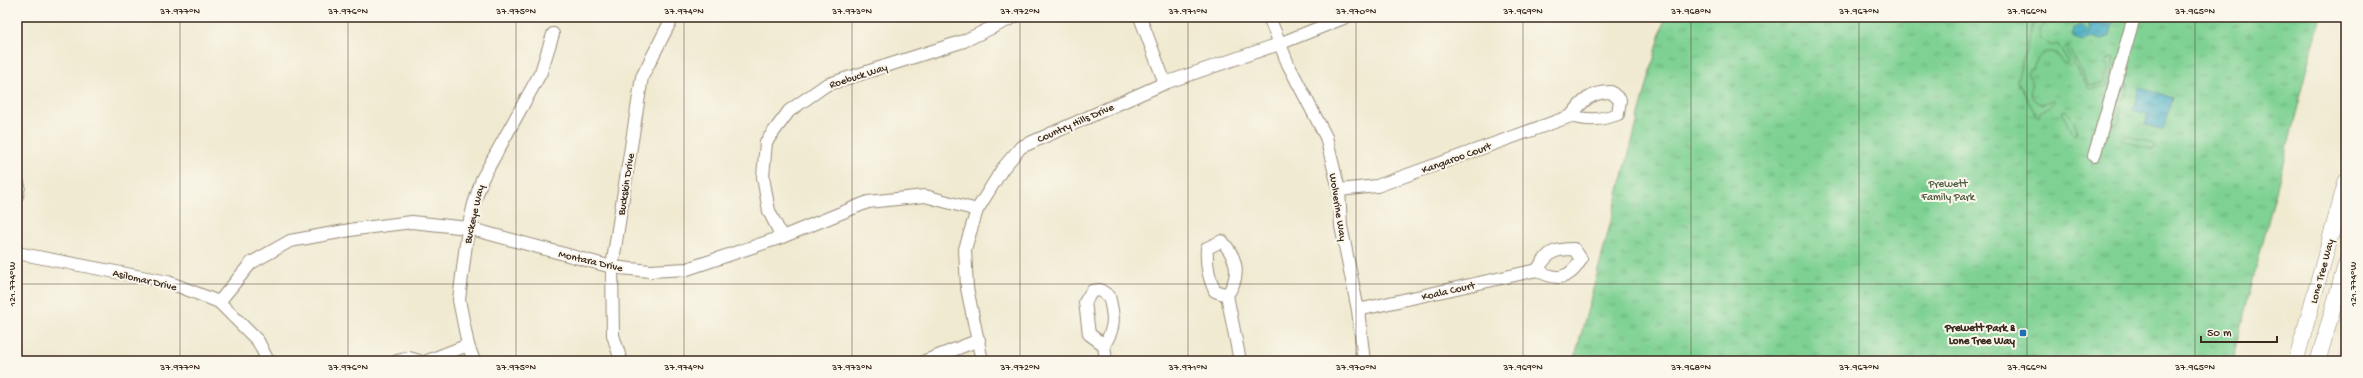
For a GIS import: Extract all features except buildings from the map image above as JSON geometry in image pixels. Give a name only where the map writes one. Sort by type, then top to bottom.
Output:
[{"type":"main road","name":"Lone Tree Way","points":[[2296,361],[2346,180]]},
{"type":"main road","name":"Lone Tree Way","points":[[2318,361],[2346,263]]},
{"type":"street","name":"Buckskin Drive","points":[[621,361],[613,335],[612,267],[642,77],[671,20],[676,17]]},
{"type":"street","points":[[1140,17],[1165,83]]},
{"type":"street","name":"Wolverine Way","points":[[1269,17],[1279,44],[1302,93],[1326,137],[1339,190],[1342,226],[1358,310],[1364,361]]},
{"type":"street","name":"Country Hills Drive","points":[[982,361],[979,340],[967,288],[965,249],[977,210],[1003,168],[1021,147],[1165,83],[1279,44],[1346,17]]},
{"type":"street","points":[[2094,156],[2134,17]]},
{"type":"street","name":"Roebuck Way","points":[[782,237],[769,210],[763,177],[766,142],[789,111],[826,85],[964,40],[1007,18]]},
{"type":"street","name":"Buckeye Way","points":[[474,361],[468,345],[459,300],[468,228],[482,179],[541,72],[553,34]]},
{"type":"street","name":"Kangaroo Court","points":[[1339,190],[1377,186],[1571,116]]},
{"type":"street","points":[[17,181],[19,186],[17,196]]},
{"type":"street","name":"Montara Drive","points":[[219,302],[251,263],[290,241],[412,222],[468,228],[612,267],[650,271],[687,269],[782,237],[868,202],[925,196],[977,210]]},
{"type":"street","name":"Asilomar Drive","points":[[17,253],[168,282],[219,302],[258,341],[268,361]]},
{"type":"street","name":"Koala Court","points":[[1358,310],[1537,270]]},
{"type":"street","points":[[1227,295],[1240,361]]},
{"type":"street","points":[[925,361],[979,340]]},
{"type":"street","points":[[427,361],[468,345]]},
{"type":"street","points":[[1104,345],[1106,361]]},
{"type":"street","points":[[398,361],[409,358],[418,361]]},
{"type":"shaded area","points":[[2346,319],[2346,361],[2334,361]]},
{"type":"green space","name":"Prewett Family Park","points":[[1665,17],[2321,17],[2232,361],[1574,361]]},
{"type":"green space","points":[[2035,17],[2042,17],[2045,22],[2039,30],[2041,39],[2052,45],[2057,43],[2068,62],[2064,64],[2056,53],[2047,52],[2038,58],[2033,69],[2030,69],[2027,74],[2032,81],[2031,94],[2033,99],[2041,104],[2054,100],[2055,103],[2039,113],[2040,115],[2037,117],[2017,80]]},
{"type":"green space","points":[[2068,47],[2089,85],[2104,83],[2109,66],[2105,64],[2110,57],[2115,58],[2107,86],[2089,89],[2065,49]]},
{"type":"green space","points":[[2122,82],[2129,84],[2125,97],[2123,97],[2118,123],[2113,125],[2111,122]]},
{"type":"green space","points":[[2065,110],[2075,123],[2077,133],[2074,135],[2061,112]]},
{"type":"green space","points":[[2126,135],[2152,143],[2155,148],[2153,150],[2122,140],[2121,138]]},
{"type":"water","points":[[2094,17],[2101,18],[2105,28],[2107,24],[2104,17],[2114,17],[2110,36],[2104,39],[2091,37],[2083,41],[2074,38],[2072,35],[2073,28],[2081,25],[2089,33],[2089,24]]},
{"type":"water","points":[[2139,88],[2172,97],[2163,130],[2145,125],[2148,114],[2133,110]]},
{"type":"place","name":"Prewett Park & Lone Tree Way","points":[[2023,333]]}]
